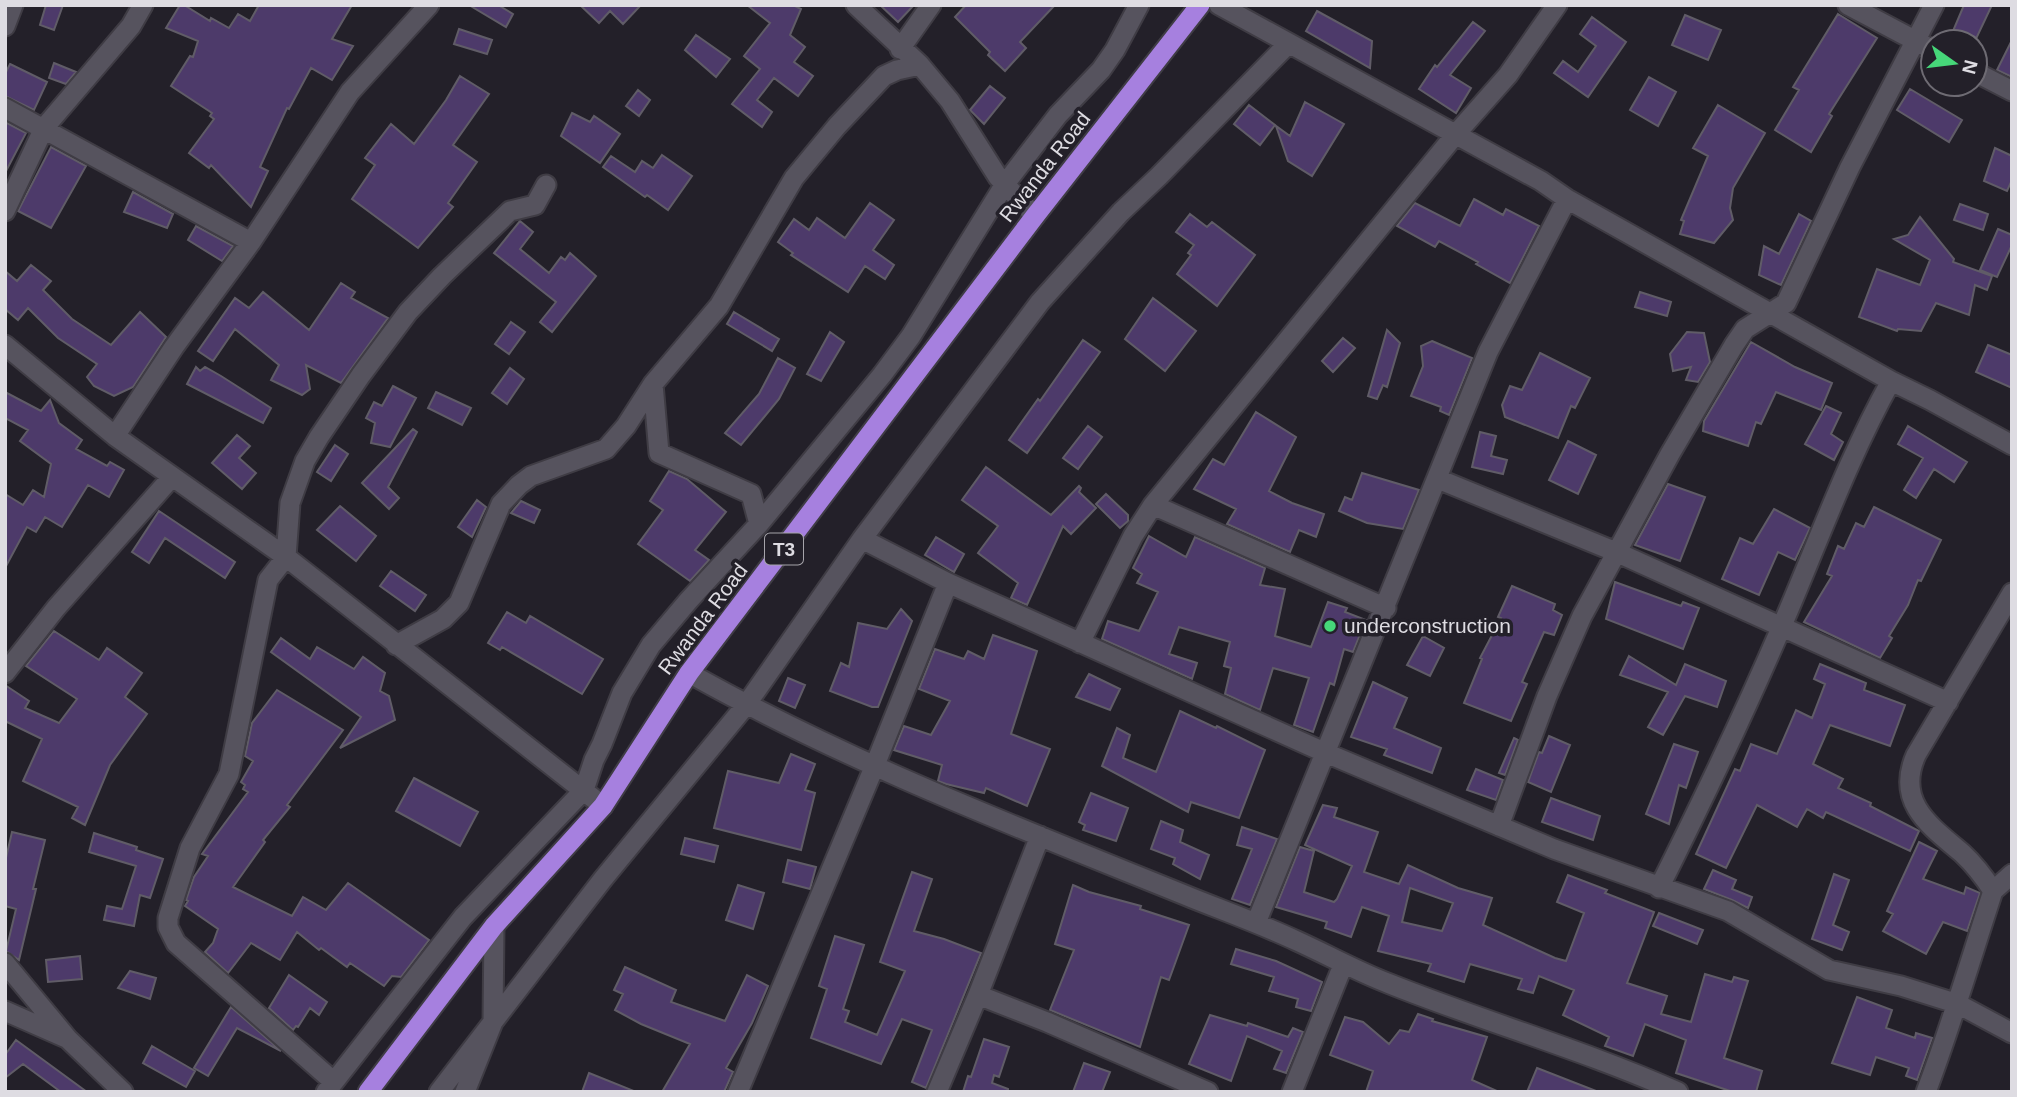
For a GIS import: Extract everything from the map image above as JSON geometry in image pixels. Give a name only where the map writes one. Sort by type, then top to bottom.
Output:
[{"type":"highway","name":"Rwanda Road","points":[[368,1092],[494,926],[603,806],[689,673],[1035,216],[1200,5]]},
{"type":"street","points":[[5,26],[13,5]]},
{"type":"street","points":[[5,211],[44,128],[131,26],[143,5]]},
{"type":"street","points":[[116,436],[174,347],[251,242],[350,92],[429,5]]},
{"type":"street","points":[[856,5],[920,65],[950,102],[1005,184],[1035,216]]},
{"type":"street","points":[[901,49],[931,5]]},
{"type":"street","points":[[547,185],[535,205],[510,211],[408,312],[361,375],[305,461],[290,503],[286,557],[268,580],[229,774],[190,848],[168,918],[168,927],[176,943],[330,1087],[463,917],[584,790],[594,760],[635,669],[689,600],[759,524],[882,375],[904,346],[1005,184],[1058,115],[1101,70],[1139,5]]},
{"type":"street","points":[[1219,5],[1541,181],[1567,199],[1891,381],[2012,445]]},
{"type":"street","points":[[1080,643],[1133,536],[1153,505],[1455,135],[1508,75],[1557,5]]},
{"type":"street","points":[[1848,5],[1919,43]]},
{"type":"street","points":[[1499,826],[1547,696],[1581,616],[1740,337],[1753,322],[1786,303],[1850,167],[1934,5]]},
{"type":"street","points":[[439,1092],[603,879],[746,705],[862,539],[1040,302],[1079,256],[1288,44]]},
{"type":"street","points":[[396,645],[443,619],[459,603],[501,504],[510,493],[531,476],[606,449],[626,426],[653,384],[719,306],[794,178],[837,126],[884,76],[920,65]]},
{"type":"street","points":[[1989,79],[2012,91]]},
{"type":"street","points":[[5,108],[251,242]]},
{"type":"street","points":[[1256,923],[1488,352],[1567,199]]},
{"type":"street","points":[[5,345],[116,436],[171,478],[286,557],[603,806]]},
{"type":"street","points":[[1659,888],[1707,792],[1782,627],[1854,453],[1891,381]]},
{"type":"street","points":[[653,384],[659,453],[751,494],[759,524]]},
{"type":"street","points":[[5,673],[56,608],[171,478]]},
{"type":"street","points":[[1438,479],[1616,552],[1948,702]]},
{"type":"street","points":[[1153,505],[1386,608]]},
{"type":"street","points":[[862,539],[948,583],[1326,753],[1499,826],[1659,888],[1728,911],[1829,970],[1901,986],[1958,1004],[2012,1033]]},
{"type":"street","points":[[738,1092],[948,583]]},
{"type":"street","points":[[1993,891],[1975,866],[1936,832],[1916,810],[1909,784],[1910,769],[1916,755],[2012,593]]},
{"type":"street","points":[[689,673],[746,705],[875,765],[1040,836],[1256,923],[1343,965],[1437,1002],[1606,1062],[1678,1092]]},
{"type":"street","points":[[937,1092],[1040,836]]},
{"type":"street","points":[[1926,1092],[1958,1004],[1993,891],[2012,874]]},
{"type":"street","points":[[465,1092],[493,1022],[494,926]]},
{"type":"street","points":[[5,962],[68,1039],[123,1092]]},
{"type":"street","points":[[1292,1092],[1343,965]]},
{"type":"street","points":[[978,995],[1208,1092]]},
{"type":"street","points":[[5,1011],[68,1039]]},
{"type":"building","points":[[46,5],[63,5],[54,30],[40,25]]},
{"type":"building","points":[[180,5],[229,28],[238,14],[250,21],[259,5],[352,5],[332,39],[353,46],[332,80],[311,68],[289,109],[287,108],[260,167],[268,171],[251,207],[211,165],[209,168],[189,153],[214,119],[210,116],[212,113],[171,86],[190,56],[193,57],[198,41],[166,28]]},
{"type":"building","points":[[469,5],[498,5],[513,14],[506,27]]},
{"type":"building","points":[[580,5],[641,5],[623,24],[610,11],[599,23]]},
{"type":"building","points":[[747,5],[793,5],[801,9],[790,35],[805,47],[794,62],[813,76],[798,96],[774,78],[757,100],[772,112],[762,127],[732,104],[760,69],[744,56],[770,23]]},
{"type":"building","points":[[880,5],[914,5],[898,22]]},
{"type":"building","points":[[966,5],[1055,5],[1020,42],[1026,48],[1005,71],[955,17]]},
{"type":"building","points":[[1964,5],[1992,5],[1981,28],[1954,28]]},
{"type":"building","points":[[1317,11],[1372,41],[1370,68],[1306,31]]},
{"type":"building","points":[[1838,14],[1877,38],[1829,114],[1832,116],[1811,152],[1775,130],[1799,90],[1793,87]]},
{"type":"building","points":[[1685,15],[1721,30],[1708,60],[1672,45]]},
{"type":"building","points":[[1592,17],[1626,42],[1588,97],[1554,73],[1563,61],[1578,72],[1596,46],[1580,34]]},
{"type":"building","points":[[1473,22],[1485,31],[1450,75],[1471,88],[1456,113],[1419,89],[1435,65],[1437,67]]},
{"type":"building","points":[[459,29],[492,40],[487,54],[454,44]]},
{"type":"building","points":[[696,35],[730,59],[716,77],[685,50]]},
{"type":"building","points":[[2012,40],[2012,77],[1997,70]]},
{"type":"building","points":[[54,63],[76,72],[66,84],[49,78]]},
{"type":"building","points":[[10,64],[47,82],[34,110],[5,96],[5,74]]},
{"type":"building","points":[[460,76],[489,94],[453,145],[477,162],[448,203],[453,207],[418,248],[352,199],[375,165],[365,158],[391,124],[414,144]]},
{"type":"building","points":[[1649,77],[1676,92],[1658,126],[1630,110]]},
{"type":"building","points":[[990,86],[1005,98],[984,124],[970,110]]},
{"type":"building","points":[[1910,89],[1919,94],[1919,98],[1925,98],[1962,120],[1949,142],[1897,110]]},
{"type":"building","points":[[638,90],[650,100],[639,116],[626,106]]},
{"type":"building","points":[[1305,102],[1344,124],[1312,176],[1288,161],[1276,126],[1290,136]]},
{"type":"building","points":[[1249,105],[1275,125],[1260,145],[1234,124]]},
{"type":"building","points":[[1718,105],[1765,133],[1733,188],[1730,208],[1733,220],[1714,243],[1680,234],[1684,221],[1681,220],[1708,156],[1693,148]]},
{"type":"building","points":[[572,113],[590,122],[594,116],[620,134],[600,163],[561,136]]},
{"type":"building","points":[[5,122],[26,133],[5,173]]},
{"type":"building","points":[[51,147],[86,166],[51,228],[18,211]]},
{"type":"building","points":[[1995,148],[2012,156],[2012,180],[2007,191],[1984,181]]},
{"type":"building","points":[[662,155],[692,176],[668,210],[603,167],[611,156],[635,172],[642,161],[653,168]]},
{"type":"building","points":[[133,192],[173,214],[167,228],[124,212]]},
{"type":"building","points":[[1474,199],[1503,215],[1506,209],[1539,226],[1510,283],[1439,241],[1435,247],[1397,226],[1415,203],[1460,226]]},
{"type":"building","points":[[870,203],[894,220],[873,250],[894,265],[885,279],[865,266],[848,292],[791,255],[793,253],[778,242],[794,219],[809,230],[817,218],[845,238]]},
{"type":"building","points":[[1960,204],[1988,214],[1983,230],[1954,220]]},
{"type":"building","points":[[1190,214],[1207,227],[1212,222],[1255,255],[1217,306],[1177,274],[1191,255],[1188,253],[1194,245],[1176,232]]},
{"type":"building","points":[[1799,214],[1811,221],[1781,285],[1759,275],[1764,246],[1779,254]]},
{"type":"building","points":[[1920,217],[1954,259],[1953,262],[1992,276],[1987,290],[1975,285],[1969,315],[1936,303],[1921,331],[1897,331],[1859,317],[1877,269],[1920,285],[1930,260],[1894,239],[1908,235]]},
{"type":"building","points":[[520,221],[533,232],[520,249],[549,273],[561,257],[565,260],[570,253],[596,276],[552,332],[540,322],[556,302],[494,253]]},
{"type":"building","points":[[196,226],[233,246],[222,261],[188,240]]},
{"type":"building","points":[[1998,229],[2012,235],[2012,245],[1997,277],[1980,270]]},
{"type":"building","points":[[31,265],[51,281],[43,290],[72,319],[111,345],[140,312],[166,337],[133,387],[114,396],[94,386],[87,377],[97,364],[58,338],[28,308],[18,320],[5,309],[5,271],[17,281]]},
{"type":"building","points":[[341,283],[355,292],[351,298],[388,318],[341,383],[306,365],[310,389],[302,395],[271,380],[279,365],[235,329],[213,361],[198,351],[235,298],[249,308],[263,292],[309,330]]},
{"type":"building","points":[[1640,292],[1671,302],[1667,316],[1635,307]]},
{"type":"building","points":[[1153,298],[1196,331],[1165,371],[1125,339]]},
{"type":"building","points":[[734,312],[779,339],[772,351],[727,324]]},
{"type":"building","points":[[511,322],[525,332],[509,354],[495,344]]},
{"type":"building","points":[[1387,330],[1400,343],[1387,387],[1383,385],[1377,399],[1368,396]]},
{"type":"building","points":[[830,332],[844,342],[821,381],[807,374]]},
{"type":"building","points":[[1687,332],[1704,333],[1710,362],[1698,382],[1686,380],[1691,367],[1673,371],[1670,354]]},
{"type":"building","points":[[1343,338],[1355,348],[1333,372],[1322,361]]},
{"type":"building","points":[[1083,340],[1100,352],[1027,453],[1009,440]]},
{"type":"building","points":[[1432,341],[1472,358],[1449,415],[1440,411],[1441,407],[1411,396],[1423,366],[1421,346]]},
{"type":"building","points":[[1751,342],[1795,367],[1832,383],[1821,410],[1776,392],[1761,424],[1756,422],[1748,446],[1703,431],[1704,421]]},
{"type":"building","points":[[1988,345],[2012,355],[2012,388],[1976,372]]},
{"type":"building","points":[[1540,353],[1590,378],[1575,408],[1571,406],[1558,438],[1505,417],[1502,405],[1510,386],[1522,390]]},
{"type":"building","points":[[778,358],[795,368],[779,399],[741,445],[725,433],[759,394]]},
{"type":"building","points":[[196,367],[200,371],[205,367],[271,408],[263,423],[187,384]]},
{"type":"building","points":[[510,368],[524,379],[507,404],[492,393]]},
{"type":"building","points":[[393,386],[416,398],[390,447],[371,443],[375,423],[366,418],[374,402],[382,406]]},
{"type":"building","points":[[5,392],[41,411],[50,400],[59,423],[82,440],[76,449],[107,466],[110,462],[124,470],[109,497],[88,485],[62,527],[45,517],[36,532],[27,527],[5,568],[5,494],[23,505],[33,490],[44,497],[51,464],[20,441],[28,430],[5,418]]},
{"type":"building","points":[[436,392],[471,408],[462,425],[428,408]]},
{"type":"building","points":[[1826,406],[1841,413],[1831,434],[1843,442],[1834,460],[1805,444]]},
{"type":"building","points":[[1256,412],[1296,437],[1269,491],[1292,503],[1324,514],[1316,537],[1299,530],[1290,552],[1227,524],[1236,509],[1194,489],[1213,459],[1224,465]]},
{"type":"building","points":[[1088,426],[1102,437],[1078,469],[1063,458]]},
{"type":"building","points":[[1908,426],[1967,462],[1954,482],[1934,469],[1916,498],[1904,490],[1923,458],[1898,444]]},
{"type":"building","points":[[413,429],[417,432],[388,487],[399,498],[389,509],[362,483]]},
{"type":"building","points":[[1480,432],[1496,436],[1491,456],[1507,460],[1503,474],[1472,467]]},
{"type":"building","points":[[237,435],[250,446],[239,458],[256,473],[242,489],[212,463]]},
{"type":"building","points":[[1568,441],[1596,455],[1578,494],[1549,480]]},
{"type":"building","points":[[335,445],[348,454],[331,481],[317,472]]},
{"type":"building","points":[[986,467],[1051,515],[1079,486],[1079,492],[1096,508],[1071,534],[1063,526],[1027,605],[1011,598],[1018,583],[978,553],[998,526],[962,500]]},
{"type":"building","points":[[669,471],[687,479],[726,512],[695,550],[709,560],[690,581],[638,544],[663,510],[650,501]]},
{"type":"building","points":[[1362,473],[1419,490],[1403,529],[1367,523],[1339,511],[1345,497],[1352,500]]},
{"type":"building","points":[[1668,484],[1705,497],[1680,561],[1635,545]]},
{"type":"building","points":[[1106,494],[1128,515],[1128,521],[1120,528],[1096,504]]},
{"type":"building","points":[[477,500],[486,507],[472,537],[458,527]]},
{"type":"building","points":[[521,501],[540,510],[534,523],[511,513]]},
{"type":"building","points":[[340,506],[376,536],[356,561],[317,530]]},
{"type":"building","points":[[1874,507],[1941,540],[1889,636],[1892,638],[1880,658],[1804,622],[1832,576],[1827,574],[1838,546],[1844,549],[1856,523],[1864,527]]},
{"type":"building","points":[[1774,509],[1810,528],[1795,560],[1778,552],[1759,595],[1722,579],[1740,538],[1753,544]]},
{"type":"building","points":[[159,511],[235,562],[225,578],[165,538],[149,563],[132,552]]},
{"type":"building","points":[[1149,536],[1186,557],[1195,537],[1265,568],[1260,585],[1285,589],[1275,636],[1311,647],[1328,602],[1347,608],[1345,612],[1366,620],[1353,652],[1344,649],[1334,685],[1330,683],[1313,732],[1294,725],[1309,678],[1273,668],[1260,710],[1225,694],[1231,668],[1224,666],[1230,642],[1179,627],[1169,654],[1197,663],[1192,679],[1102,639],[1108,621],[1139,631],[1158,592],[1137,583],[1142,574],[1133,568]]},
{"type":"building","points":[[936,537],[964,554],[954,572],[925,555]]},
{"type":"building","points":[[391,571],[426,595],[415,611],[380,586]]},
{"type":"building","points":[[1615,582],[1681,606],[1683,602],[1699,608],[1683,649],[1606,619]]},
{"type":"building","points":[[1512,586],[1555,604],[1553,610],[1562,615],[1554,635],[1544,632],[1522,682],[1527,684],[1511,721],[1464,703],[1482,659],[1480,658],[1501,618],[1498,617]]},
{"type":"building","points":[[901,609],[912,621],[878,707],[830,691],[841,663],[849,667],[858,623],[887,629]]},
{"type":"building","points":[[507,612],[526,623],[530,616],[603,659],[582,694],[502,647],[500,650],[488,643]]},
{"type":"building","points":[[54,631],[99,660],[107,648],[142,673],[125,697],[147,714],[110,765],[85,825],[72,818],[78,807],[23,781],[42,739],[5,721],[5,685],[29,701],[25,708],[59,723],[77,699],[26,666]]},
{"type":"building","points":[[993,635],[1037,651],[1011,734],[1050,749],[1027,806],[986,788],[984,793],[938,781],[942,765],[894,750],[904,726],[931,735],[950,701],[919,689],[935,649],[964,659],[968,651],[984,659]]},
{"type":"building","points":[[1423,636],[1444,648],[1430,676],[1407,665]]},
{"type":"building","points":[[281,638],[310,659],[317,647],[354,669],[363,657],[385,673],[380,691],[389,696],[395,720],[340,748],[361,717],[271,652]]},
{"type":"building","points":[[1629,656],[1676,685],[1685,664],[1726,681],[1717,707],[1685,696],[1663,735],[1648,727],[1668,692],[1620,675]]},
{"type":"building","points":[[1820,664],[1866,683],[1864,690],[1905,705],[1890,746],[1830,725],[1813,764],[1843,779],[1838,788],[1871,803],[1870,806],[1919,831],[1910,851],[1826,812],[1823,818],[1807,809],[1797,827],[1757,805],[1726,868],[1696,854],[1735,769],[1740,771],[1751,744],[1777,754],[1796,710],[1812,718],[1825,684],[1814,679]]},
{"type":"building","points":[[1089,674],[1120,689],[1110,710],[1076,697]]},
{"type":"building","points":[[788,678],[805,685],[795,708],[779,701]]},
{"type":"building","points":[[1373,682],[1407,698],[1394,728],[1441,748],[1432,773],[1384,755],[1387,749],[1351,737]]},
{"type":"building","points":[[277,690],[343,730],[287,805],[290,807],[263,840],[265,842],[233,887],[292,916],[303,897],[326,910],[348,883],[429,940],[401,977],[392,976],[384,986],[350,963],[347,967],[321,948],[319,950],[297,932],[280,960],[251,943],[228,973],[205,952],[213,943],[218,929],[185,906],[194,877],[208,856],[202,854],[248,792],[243,789],[245,785],[241,782],[253,761],[245,756],[252,723]]},
{"type":"building","points":[[1180,711],[1265,750],[1239,818],[1191,802],[1188,812],[1102,766],[1117,728],[1130,735],[1123,758],[1156,772]]},
{"type":"building","points":[[1549,736],[1570,745],[1551,792],[1528,782],[1539,752],[1542,753]]},
{"type":"building","points":[[1514,738],[1518,740],[1505,775],[1499,773]]},
{"type":"building","points":[[1674,744],[1698,752],[1686,788],[1679,785],[1669,824],[1646,814]]},
{"type":"building","points":[[791,754],[815,764],[805,790],[815,793],[801,850],[714,828],[728,771],[779,783]]},
{"type":"building","points":[[1476,769],[1503,780],[1496,800],[1467,790]]},
{"type":"building","points":[[414,778],[478,812],[460,846],[396,811]]},
{"type":"building","points":[[1091,793],[1128,808],[1116,841],[1083,830],[1085,825],[1079,822]]},
{"type":"building","points":[[1551,798],[1600,816],[1593,840],[1542,822]]},
{"type":"building","points":[[1323,805],[1337,808],[1334,817],[1378,832],[1364,872],[1399,884],[1408,865],[1458,888],[1492,898],[1483,925],[1566,961],[1584,913],[1557,902],[1568,875],[1654,912],[1627,983],[1667,996],[1661,1014],[1691,1022],[1705,974],[1732,982],[1734,977],[1748,981],[1724,1058],[1762,1071],[1756,1092],[1733,1092],[1676,1073],[1686,1040],[1645,1024],[1633,1056],[1605,1046],[1609,1037],[1563,1015],[1574,990],[1539,976],[1533,993],[1518,989],[1522,979],[1470,964],[1464,982],[1428,971],[1431,964],[1378,951],[1389,916],[1362,907],[1351,937],[1325,928],[1327,922],[1276,907],[1300,847],[1314,851],[1304,892],[1334,902],[1337,899],[1352,866],[1305,845]],"holes":[[[1410,888],[1453,903],[1442,931],[1402,922]]]},
{"type":"building","points":[[1161,821],[1183,830],[1180,842],[1209,855],[1200,879],[1173,864],[1175,858],[1151,849]]},
{"type":"building","points":[[1242,827],[1277,839],[1250,905],[1232,899],[1252,849],[1237,845]]},
{"type":"building","points":[[12,832],[45,840],[19,960],[6,951],[16,909],[5,906],[5,862]]},
{"type":"building","points":[[94,833],[163,859],[150,898],[140,895],[134,926],[104,920],[107,906],[122,909],[136,866],[89,852]]},
{"type":"building","points":[[685,838],[718,846],[714,862],[681,854]]},
{"type":"building","points":[[1919,842],[1937,851],[1923,879],[1964,894],[1966,887],[1980,893],[1967,931],[1943,922],[1926,954],[1883,931],[1893,914],[1887,911]]},
{"type":"building","points":[[788,860],[816,867],[810,889],[783,882]]},
{"type":"building","points":[[1713,870],[1736,880],[1732,889],[1752,897],[1748,908],[1704,889]]},
{"type":"building","points":[[912,872],[932,879],[914,931],[981,953],[926,1088],[912,1082],[932,1030],[902,1019],[881,1064],[811,1038],[827,989],[819,986],[835,936],[864,945],[843,1009],[849,1011],[845,1022],[877,1035],[905,971],[880,962]]},
{"type":"building","points":[[1834,874],[1849,880],[1833,925],[1849,932],[1842,950],[1812,939]]},
{"type":"building","points":[[738,885],[764,893],[753,929],[726,920]]},
{"type":"building","points":[[1073,885],[1141,906],[1140,909],[1189,925],[1169,980],[1161,977],[1140,1047],[1050,1010],[1074,950],[1055,944]]},
{"type":"building","points":[[1659,913],[1703,930],[1697,944],[1653,926]]},
{"type":"building","points":[[1236,949],[1276,961],[1322,982],[1311,1011],[1296,1007],[1298,999],[1269,991],[1274,977],[1231,964]]},
{"type":"building","points":[[80,956],[82,979],[48,982],[46,960]]},
{"type":"building","points":[[625,967],[676,990],[671,1002],[725,1021],[747,975],[768,986],[752,1023],[726,1068],[733,1072],[724,1092],[662,1092],[690,1044],[615,1010],[623,994],[614,990]]},
{"type":"building","points":[[130,971],[156,978],[150,999],[118,988]]},
{"type":"building","points":[[289,975],[327,1002],[319,1015],[310,1008],[298,1027],[293,1030],[269,1008]]},
{"type":"building","points":[[1857,997],[1892,1010],[1886,1028],[1915,1038],[1916,1033],[1932,1038],[1917,1080],[1906,1076],[1909,1068],[1876,1057],[1870,1075],[1832,1063]]},
{"type":"building","points":[[231,1007],[281,1051],[237,1028],[208,1076],[194,1068]]},
{"type":"building","points":[[1418,1014],[1433,1019],[1432,1021],[1487,1037],[1472,1080],[1499,1092],[1366,1092],[1373,1071],[1330,1055],[1345,1017],[1363,1022],[1389,1044],[1400,1030],[1409,1032]]},
{"type":"building","points":[[1210,1015],[1247,1026],[1248,1023],[1288,1037],[1293,1028],[1303,1032],[1286,1073],[1274,1069],[1282,1051],[1247,1036],[1231,1081],[1189,1064]]},
{"type":"building","points":[[984,1039],[1009,1047],[999,1077],[994,1075],[992,1083],[1008,1089],[1008,1092],[963,1092]]},
{"type":"building","points":[[16,1040],[87,1092],[61,1092],[23,1064],[5,1078],[5,1055]]},
{"type":"building","points":[[152,1046],[195,1071],[186,1087],[143,1063]]},
{"type":"building","points":[[1084,1063],[1110,1072],[1102,1092],[1073,1092]]},
{"type":"building","points":[[1537,1068],[1596,1091],[1596,1092],[1527,1092]]},
{"type":"building","points":[[589,1073],[634,1091],[582,1092]]},
{"type":"place","name":"underconstruction","points":[[1330,626]]}]
